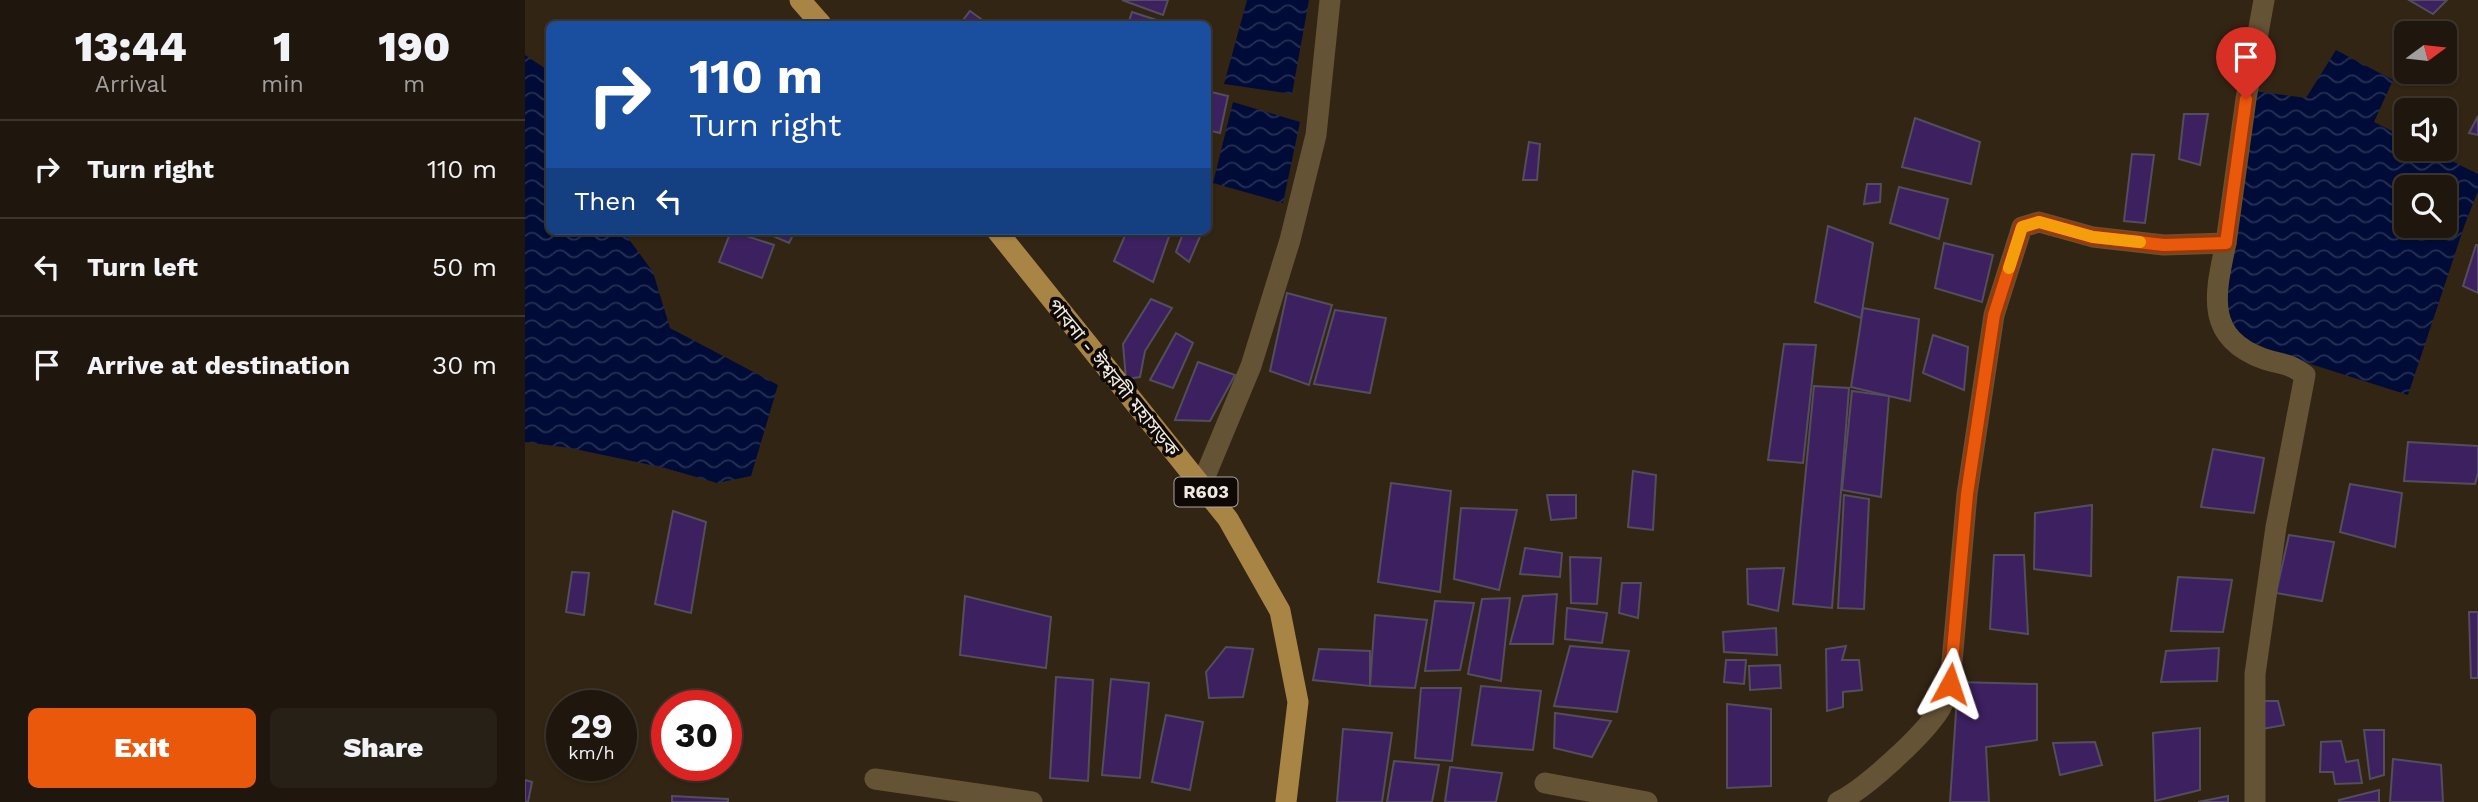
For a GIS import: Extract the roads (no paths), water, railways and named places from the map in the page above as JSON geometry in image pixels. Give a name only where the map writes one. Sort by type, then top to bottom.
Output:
[{"type":"main road","points":[[800,0],[818,21]]},
{"type":"main road","name":"পাবনা - ঈশ্বরদী মহাসড়ক","points":[[1000,235],[1228,519],[1280,611],[1298,702],[1286,802]]},
{"type":"street","points":[[1201,486],[1251,366],[1290,240],[1316,135],[1330,0]]},
{"type":"street","points":[[2255,802],[2255,674],[2276,527],[2305,374],[2291,365],[2265,359],[2242,348],[2223,331],[2218,312],[2220,274],[2264,0]]},
{"type":"street","points":[[1838,802],[1865,784],[1923,730],[1940,709],[1950,684],[1967,494],[1994,315],[2022,227],[2039,222],[2093,237],[2164,245],[2226,243]]},
{"type":"street","points":[[875,779],[1032,802]]},
{"type":"street","points":[[1545,783],[1647,802]]},
{"type":"water","points":[[1247,0],[1309,0],[1292,94],[1224,84]]},
{"type":"water","points":[[2336,50],[2393,80],[2374,122],[2394,132],[2394,161],[2452,161],[2478,174],[2478,191],[2408,395],[2285,356],[2239,337],[2223,301],[2253,91],[2306,98]]},
{"type":"water","points":[[525,55],[546,69],[546,235],[626,235],[653,272],[670,328],[778,385],[751,476],[717,483],[665,468],[570,448],[525,442]]},
{"type":"water","points":[[1233,102],[1300,122],[1283,203],[1213,183]]}]
